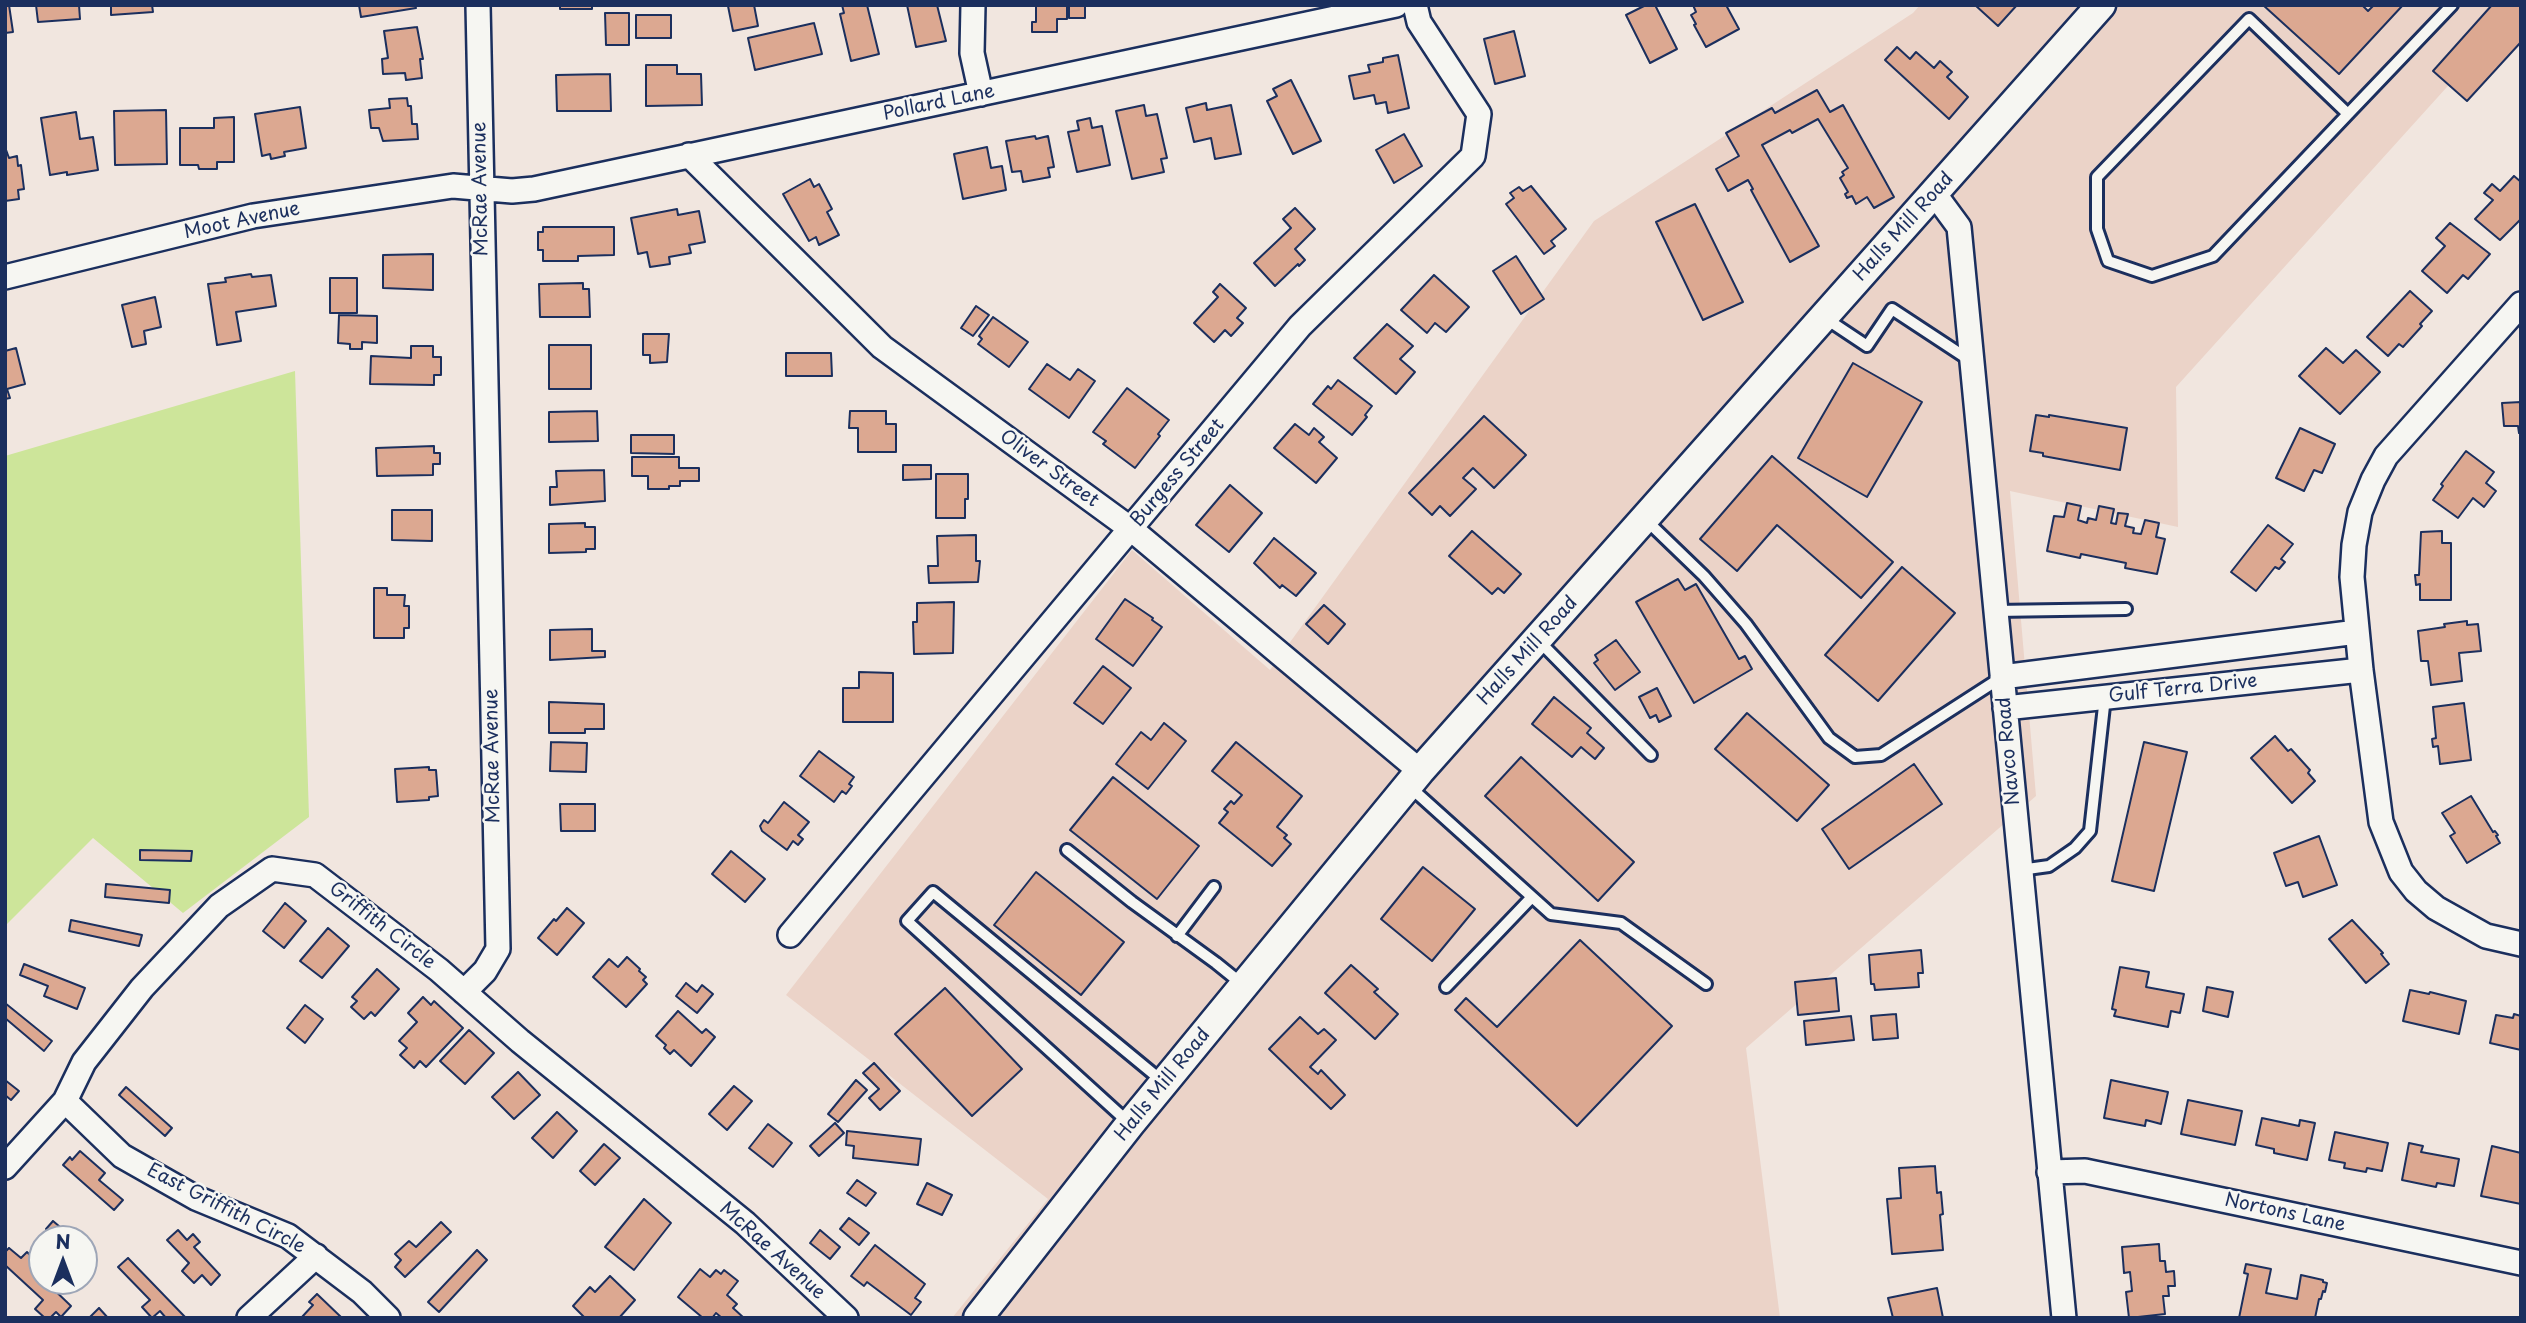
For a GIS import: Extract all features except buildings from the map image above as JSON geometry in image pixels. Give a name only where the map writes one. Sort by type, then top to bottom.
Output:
[{"type":"street","name":"McRae Avenue","points":[[478,5],[498,949],[485,971],[464,992],[520,1041],[745,1223],[846,1318]]},
{"type":"street","points":[[972,5],[972,53],[981,94]]},
{"type":"street","name":"Pollard Lane","points":[[481,189],[534,190],[1396,5]]},
{"type":"street","name":"Burgess Street","points":[[790,935],[1300,326],[1473,156],[1479,114],[1419,22],[1415,5]]},
{"type":"street","name":"Halls Mill Road","points":[[978,1318],[1130,1124],[1414,778],[2101,5]]},
{"type":"street","name":"Oliver Street","points":[[689,155],[882,347],[1131,529],[1414,778]]},
{"type":"street","name":"Moot Avenue","points":[[5,277],[253,216],[410,191],[453,186],[481,189]]},
{"type":"street","name":"Navco Road","points":[[1934,193],[1959,227],[2064,1318]]},
{"type":"street","points":[[2521,304],[2386,456],[2360,512],[2352,578],[2381,822],[2401,872],[2416,891],[2436,908],[2486,936],[2521,944]]},
{"type":"street","points":[[2002,677],[2357,632]]},
{"type":"street","name":"Gulf Terra Drive","points":[[2005,708],[2361,670]]},
{"type":"street","name":"Griffith Circle","points":[[65,1101],[84,1062],[142,988],[219,906],[272,869],[315,874],[464,992]]},
{"type":"street","points":[[5,1167],[65,1101]]},
{"type":"street","name":"East Griffith Circle","points":[[65,1101],[122,1156],[196,1198],[288,1236],[362,1292],[388,1318]]},
{"type":"street","name":"Nortons Lane","points":[[2049,1172],[2085,1171],[2521,1263]]},
{"type":"street","points":[[248,1318],[316,1256]]},
{"type":"lane","points":[[2348,114],[2249,19],[2097,177],[2097,229],[2108,261],[2152,276],[2213,256],[2452,5]]},
{"type":"lane","points":[[1824,317],[1867,346],[1892,309],[1971,361]]},
{"type":"lane","points":[[1644,518],[1704,576],[1746,624],[1829,738],[1855,757],[1881,755],[2002,677]]},
{"type":"lane","points":[[1995,611],[2126,608]]},
{"type":"lane","points":[[1538,640],[1651,755]]},
{"type":"lane","points":[[2020,870],[2049,866],[2075,848],[2090,831],[2105,697]]},
{"type":"lane","points":[[1414,778],[1550,914],[1621,923],[1706,984]]},
{"type":"lane","points":[[1067,849],[1244,986]]},
{"type":"lane","points":[[1177,936],[1214,887]]},
{"type":"lane","points":[[1130,1124],[907,921],[933,892],[1164,1083]]},
{"type":"lane","points":[[1446,987],[1532,897]]},
{"type":"shaded area","points":[[1920,5],[2521,5],[2176,387],[2178,527],[2010,491],[2036,796],[1746,1048],[1780,1318],[952,1318],[1048,1199],[786,995],[1132,550],[1270,670],[1594,221],[1913,13]]},
{"type":"green space","points":[[295,371],[309,817],[183,913],[93,838],[5,926],[5,456]]}]
